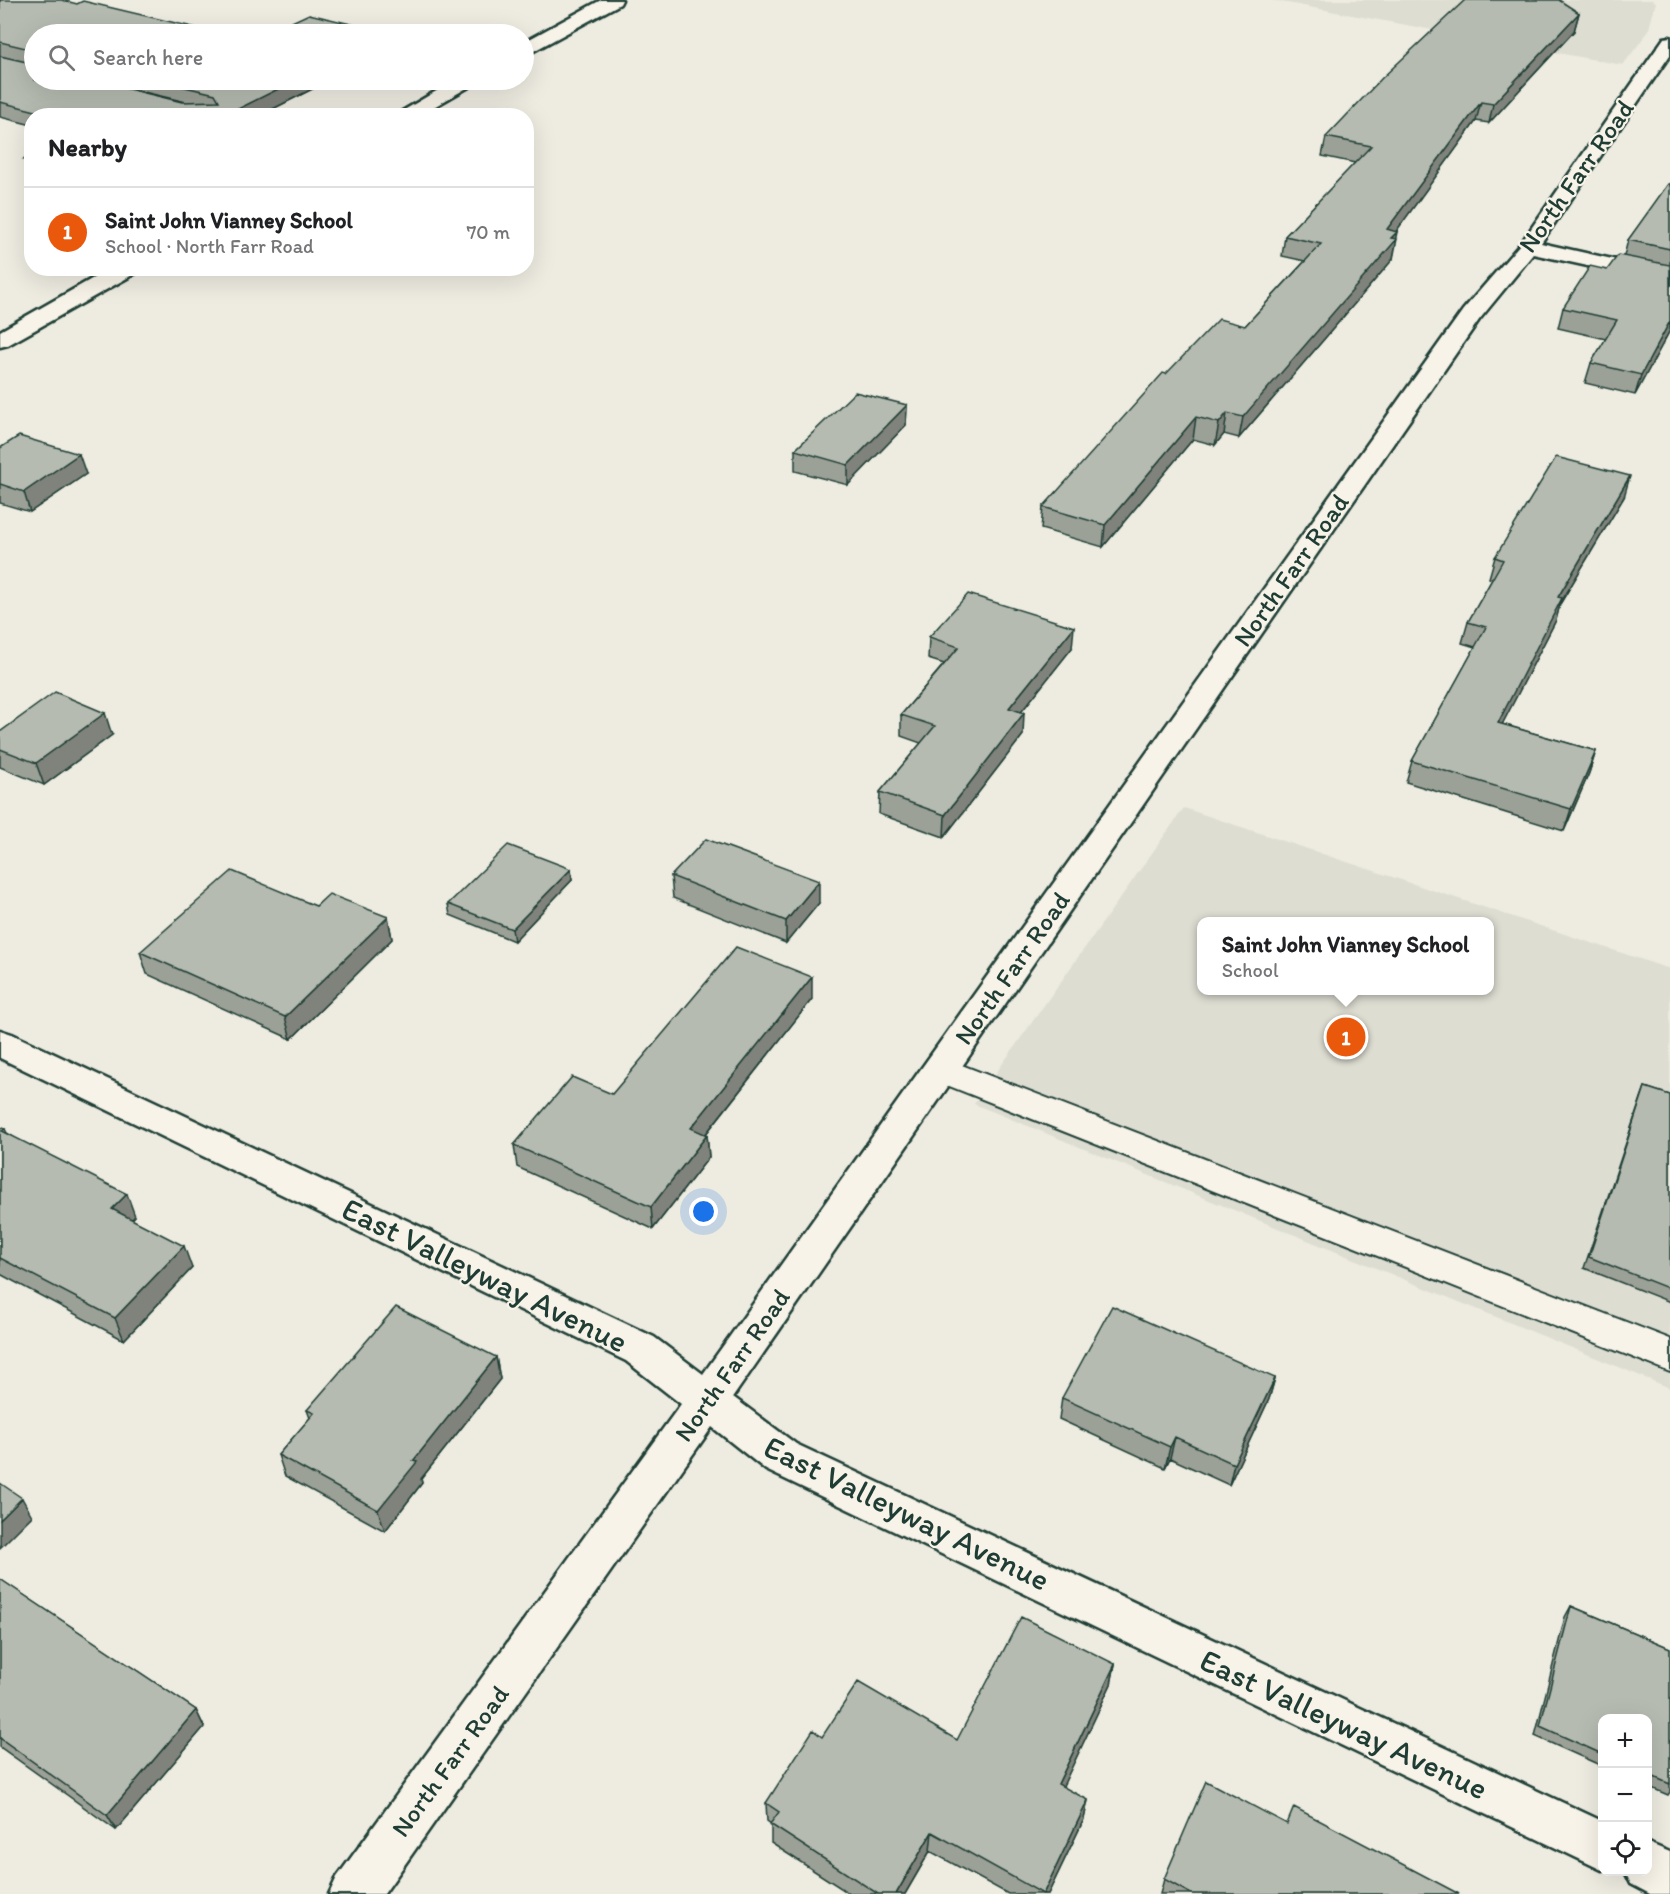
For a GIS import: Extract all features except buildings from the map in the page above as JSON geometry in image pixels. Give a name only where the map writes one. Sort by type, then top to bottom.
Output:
[{"type":"street","points":[[534,44],[614,0]]},
{"type":"street","name":"North Farr Road","points":[[354,1894],[707,1401],[1464,324],[1528,247],[1670,42]]},
{"type":"street","points":[[417,108],[450,90]]},
{"type":"street","points":[[1528,247],[1670,278]]},
{"type":"street","points":[[0,340],[114,276]]},
{"type":"street","name":"East Valleyway Avenue","points":[[0,1043],[640,1349],[780,1457],[1598,1844]]},
{"type":"street","points":[[1652,1870],[1670,1878]]},
{"type":"lane","points":[[941,1069],[1670,1356]]},
{"type":"shaded area","points":[[1271,0],[1652,0],[1656,2],[1648,32],[1623,65]]},
{"type":"shaded area","points":[[1184,808],[1670,969],[1670,1388],[974,1104]]},
{"type":"place","name":"Saint John Vianney School","points":[[1346,1037]]}]
